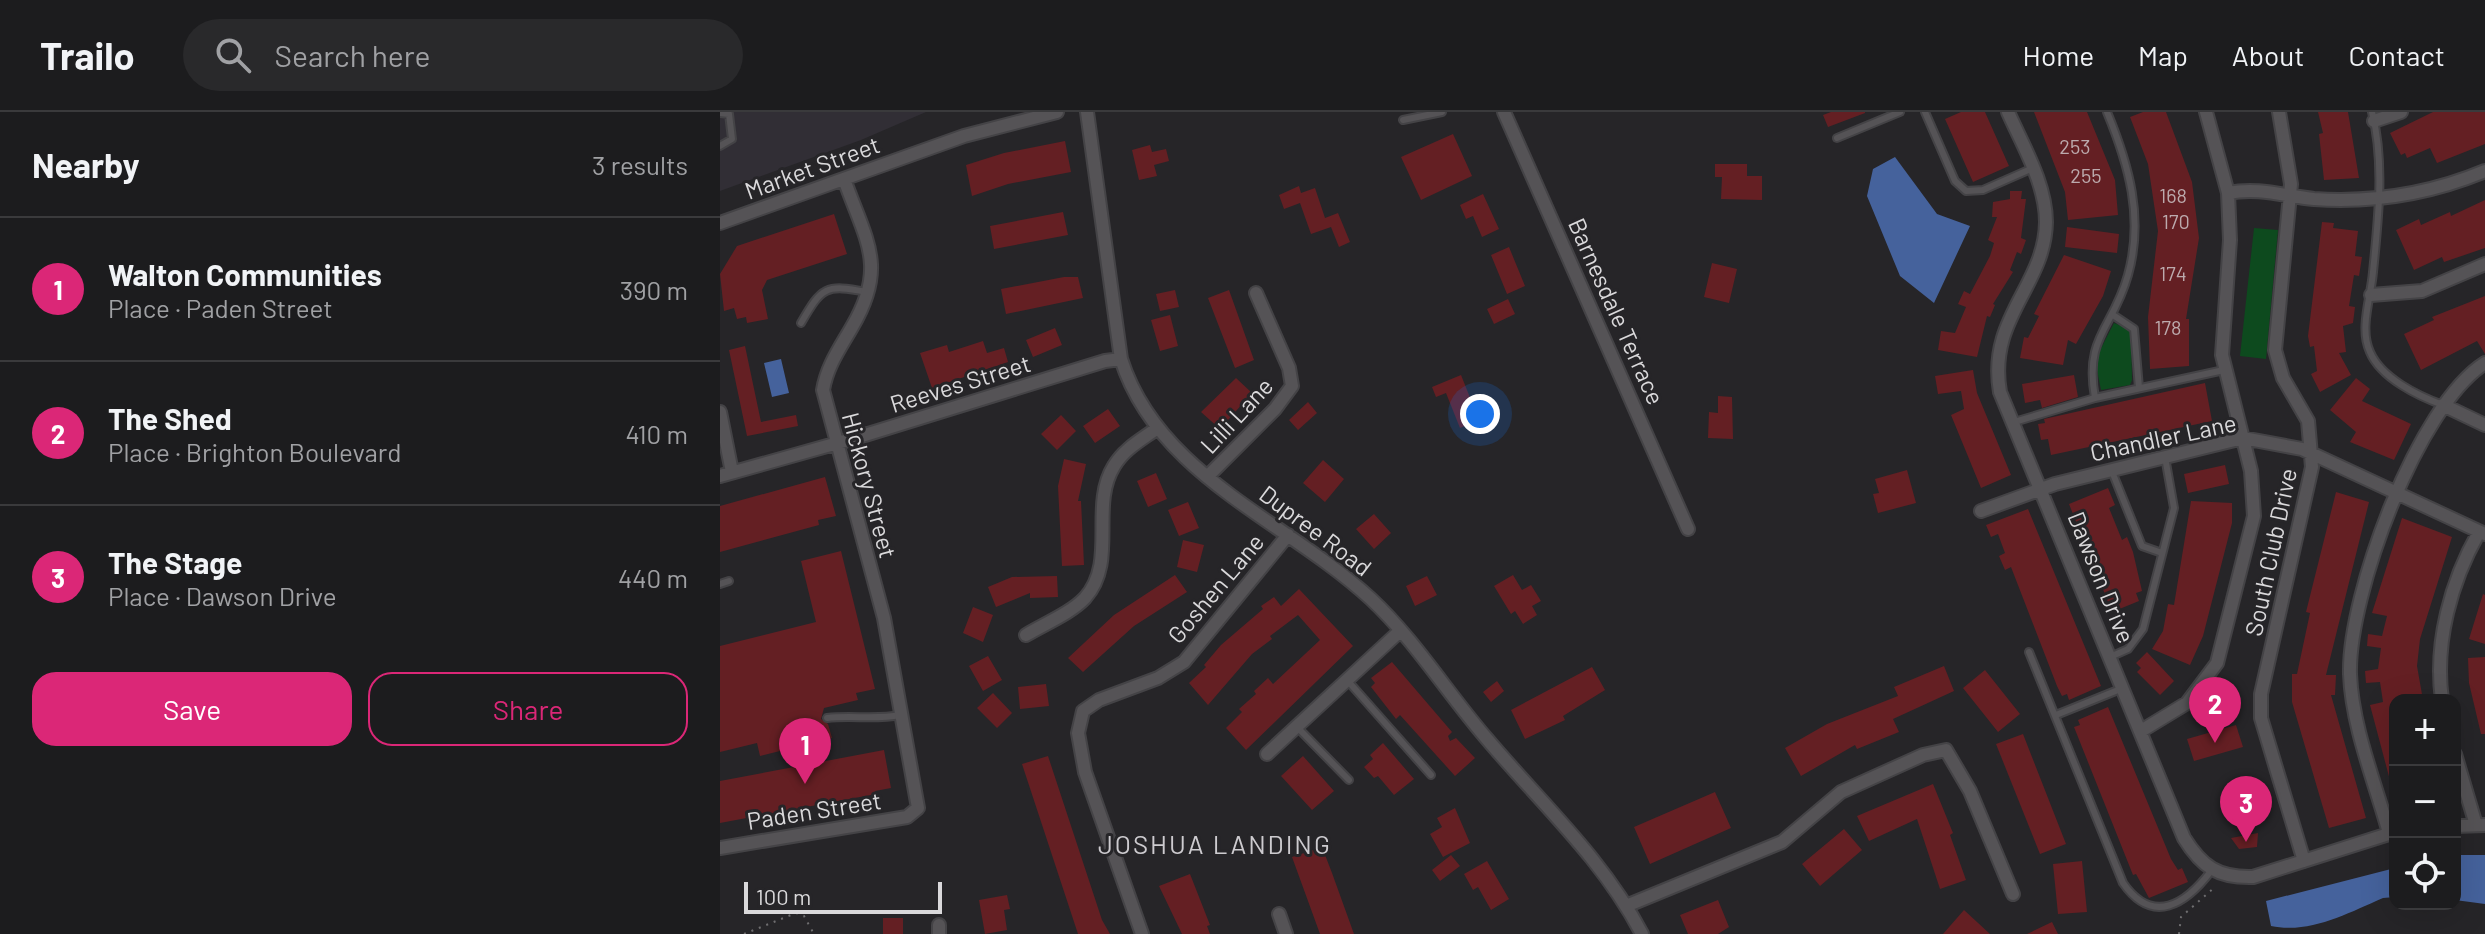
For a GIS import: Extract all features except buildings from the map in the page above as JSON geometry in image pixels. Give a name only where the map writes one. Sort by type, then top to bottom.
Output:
[{"type":"street","name":"Market Street","points":[[720,223],[996,125],[1057,112]]},
{"type":"street","name":"Dupree Road","points":[[1087,112],[1121,359],[1128,381],[1156,429],[1208,476],[1354,584],[1400,631],[1489,742],[1575,837],[1626,906],[1642,934]]},
{"type":"street","name":"Barnesdale Terrace","points":[[1504,112],[1688,529]]},
{"type":"street","name":"Dawson Drive","points":[[2008,112],[2044,201],[2044,238],[1999,348],[1998,377],[2011,423],[2184,838],[2214,876]]},
{"type":"street","points":[[2141,731],[2187,703],[2217,663],[2254,516],[2254,489],[2224,370],[2221,338],[2230,240],[2228,193],[2206,112]]},
{"type":"street","name":"South Club Drive","points":[[2279,112],[2289,156],[2291,195],[2275,350],[2283,378],[2308,421],[2312,467],[2260,706],[2263,728],[2304,861]]},
{"type":"street","points":[[2373,117],[2401,112]]},
{"type":"street","points":[[2228,193],[2275,191],[2352,201],[2379,199],[2434,190],[2485,171]]},
{"type":"street","name":"Hickory Street","points":[[844,179],[872,258],[870,292],[825,377],[825,404],[884,618],[919,801],[914,814]]},
{"type":"street","points":[[2371,295],[2414,293],[2485,264]]},
{"type":"street","name":"Lilli Lane","points":[[1208,476],[1275,409],[1292,386],[1289,368],[1256,293]]},
{"type":"street","name":"Reeves Street","points":[[726,474],[837,444],[1105,361],[1121,359]]},
{"type":"street","points":[[2389,822],[2354,710],[2351,649],[2369,564],[2399,494],[2443,405],[2467,377],[2485,363]]},
{"type":"street","points":[[2443,405],[2485,425]]},
{"type":"street","points":[[720,412],[726,474]]},
{"type":"street","points":[[1026,635],[1083,600],[1095,584],[1102,564],[1105,499],[1112,468],[1131,447],[1156,429]]},
{"type":"street","name":"Chandler Lane","points":[[1981,511],[2041,489],[2111,469],[2243,438],[2292,446],[2482,533]]},
{"type":"street","points":[[2442,694],[2440,658],[2447,611],[2482,533]]},
{"type":"street","name":"Goshen Lane","points":[[1142,934],[1085,772],[1078,733],[1083,711],[1099,700],[1158,678],[1184,662],[1288,535]]},
{"type":"street","points":[[1267,754],[1400,631]]},
{"type":"street","points":[[1626,906],[1782,842],[1841,792],[1923,755],[1946,750],[1970,791],[2013,894]]},
{"type":"street","points":[[2459,766],[2480,825]]},
{"type":"street","name":"Paden Street","points":[[720,848],[914,814]]},
{"type":"street","points":[[2214,876],[2253,877],[2389,833]]},
{"type":"street","points":[[1279,914],[1286,934]]},
{"type":"lane","points":[[1403,120],[1442,112]]},
{"type":"lane","points":[[1837,138],[1900,112]]},
{"type":"lane","points":[[1925,112],[1955,181],[1966,191],[1983,190],[2033,168]]},
{"type":"lane","points":[[2095,398],[2090,370],[2093,350],[2113,315],[2128,275],[2135,233],[2134,192],[2125,154],[2107,112]]},
{"type":"lane","points":[[720,113],[729,113],[732,139],[720,146]]},
{"type":"lane","points":[[2373,117],[2379,199],[2366,338],[2374,360],[2388,374],[2427,399],[2443,405]]},
{"type":"lane","points":[[801,323],[818,294],[830,287],[870,292]]},
{"type":"lane","points":[[2113,315],[2134,329],[2139,388]]},
{"type":"lane","points":[[2011,423],[2095,398],[2224,370]]},
{"type":"lane","points":[[2110,657],[2128,649],[2140,637],[2174,508],[2165,457]]},
{"type":"lane","points":[[2111,469],[2142,546],[2162,553]]},
{"type":"lane","points":[[720,584],[729,581]]},
{"type":"lane","points":[[2029,652],[2123,883],[2132,895],[2147,905],[2163,908],[2198,889],[2214,876]]},
{"type":"lane","points":[[1347,680],[1431,775]]},
{"type":"lane","points":[[2056,715],[2123,688]]},
{"type":"lane","points":[[827,718],[875,720],[903,715]]},
{"type":"lane","points":[[1296,726],[1349,780]]},
{"type":"path","points":[[2179,934],[2181,917],[2206,898],[2214,876]]},
{"type":"path","points":[[744,934],[796,913],[804,916],[814,934]]},
{"type":"shaded area","points":[[720,112],[926,112],[861,140],[720,191]]},
{"type":"green space","points":[[2254,228],[2278,230],[2266,359],[2240,356]]},
{"type":"green space","points":[[2114,323],[2127,328],[2131,334],[2132,380],[2130,385],[2101,390],[2095,360]]},
{"type":"water","points":[[1895,157],[1937,214],[1970,226],[1934,303],[1900,276],[1867,196],[1873,169]]},
{"type":"water","points":[[781,359],[789,393],[772,397],[764,363]]},
{"type":"water","points":[[2461,855],[2485,855],[2485,904],[2461,901]]},
{"type":"water","points":[[2389,870],[2389,898],[2314,925],[2271,926],[2266,901]]},
{"type":"place","name":"The Shed","points":[[2215,743]]},
{"type":"place","name":"Walton Communities","points":[[805,784]]},
{"type":"place","name":"The Stage","points":[[2246,842]]},
{"type":"district","name":"JOSHUA LANDING","points":[[1215,843]]}]
